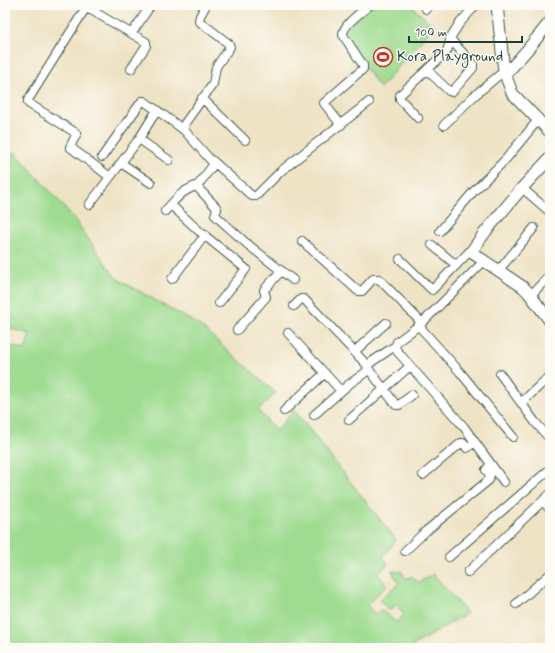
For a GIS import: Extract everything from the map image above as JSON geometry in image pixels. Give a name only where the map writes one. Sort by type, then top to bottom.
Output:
[{"type":"street","points":[[132,33],[151,5]]},
{"type":"street","points":[[184,130],[186,121],[213,84],[216,67],[230,47],[229,44],[199,21],[206,5]]},
{"type":"street","points":[[341,125],[324,103],[363,69],[363,65],[343,35],[343,32],[345,26],[370,5]]},
{"type":"street","points":[[418,118],[399,97],[400,95],[447,51],[450,39],[459,24],[476,5]]},
{"type":"street","points":[[497,5],[505,73],[512,93],[550,132]]},
{"type":"street","points":[[110,177],[70,148],[76,133],[28,103],[28,100],[85,9],[91,10],[146,42],[147,44],[132,69]]},
{"type":"street","points":[[444,126],[474,96],[505,73],[527,50],[550,22]]},
{"type":"street","points":[[427,70],[450,92],[452,92],[473,68],[473,64],[450,39]]},
{"type":"street","points":[[202,98],[245,140]]},
{"type":"street","points":[[102,157],[141,102],[144,101],[184,130],[213,162],[254,197],[281,171],[369,102]]},
{"type":"street","points":[[89,205],[139,139],[157,110]]},
{"type":"street","points":[[440,231],[474,191],[506,159],[538,120]]},
{"type":"street","points":[[139,139],[169,160]]},
{"type":"street","points":[[400,259],[432,290],[471,250],[522,188],[550,158]]},
{"type":"street","points":[[166,211],[185,190],[198,185],[213,166],[213,162]]},
{"type":"street","points":[[121,163],[151,183]]},
{"type":"street","points":[[198,185],[200,190],[216,207],[216,217],[293,280]]},
{"type":"street","points":[[522,188],[550,212]]},
{"type":"street","points":[[171,205],[246,269],[219,303]]},
{"type":"street","points":[[499,270],[534,228]]},
{"type":"street","points":[[172,280],[205,235]]},
{"type":"street","points":[[302,241],[358,291],[362,291],[373,279],[379,279],[420,324],[513,438]]},
{"type":"street","points":[[432,245],[456,265]]},
{"type":"street","points":[[471,250],[472,253],[485,260],[523,287],[531,295],[550,321]]},
{"type":"street","points":[[485,260],[420,324],[397,342],[396,347],[397,351],[464,427],[504,482]]},
{"type":"street","points":[[237,330],[266,297],[264,290],[281,271]]},
{"type":"street","points":[[531,295],[550,275]]},
{"type":"street","points":[[294,306],[301,299],[304,299],[368,366],[396,405],[412,395]]},
{"type":"street","points":[[354,352],[386,322]]},
{"type":"street","points":[[288,333],[341,391]]},
{"type":"street","points":[[314,415],[341,391],[366,372],[368,366],[392,348],[396,347]]},
{"type":"street","points":[[349,420],[410,366]]},
{"type":"street","points":[[284,411],[325,373]]},
{"type":"street","points":[[500,374],[550,440]]},
{"type":"street","points":[[522,402],[550,376]]},
{"type":"street","points":[[423,475],[461,443],[463,443],[467,448],[475,442]]},
{"type":"street","points":[[405,551],[426,531],[489,480],[490,475],[486,470],[491,464]]},
{"type":"street","points":[[449,557],[550,469]]},
{"type":"street","points":[[468,572],[550,494]]},
{"type":"street","points":[[543,502],[550,509]]},
{"type":"street","points":[[516,604],[550,574]]},
{"type":"green space","name":"Kora Playground","points":[[359,5],[410,5],[434,26],[380,88],[342,35],[343,28]]},
{"type":"green space","points":[[14,151],[72,216],[116,278],[199,325],[276,393],[258,410],[276,431],[294,410],[396,540],[383,557],[388,564],[378,574],[387,585],[367,605],[375,614],[381,610],[396,622],[404,615],[397,605],[389,610],[379,600],[399,583],[392,571],[402,572],[406,579],[412,576],[418,583],[433,574],[467,613],[409,648],[5,648],[5,344],[25,350],[30,334],[5,327],[5,166]]},
{"type":"place","name":"Kora Playground","points":[[383,57]]}]
